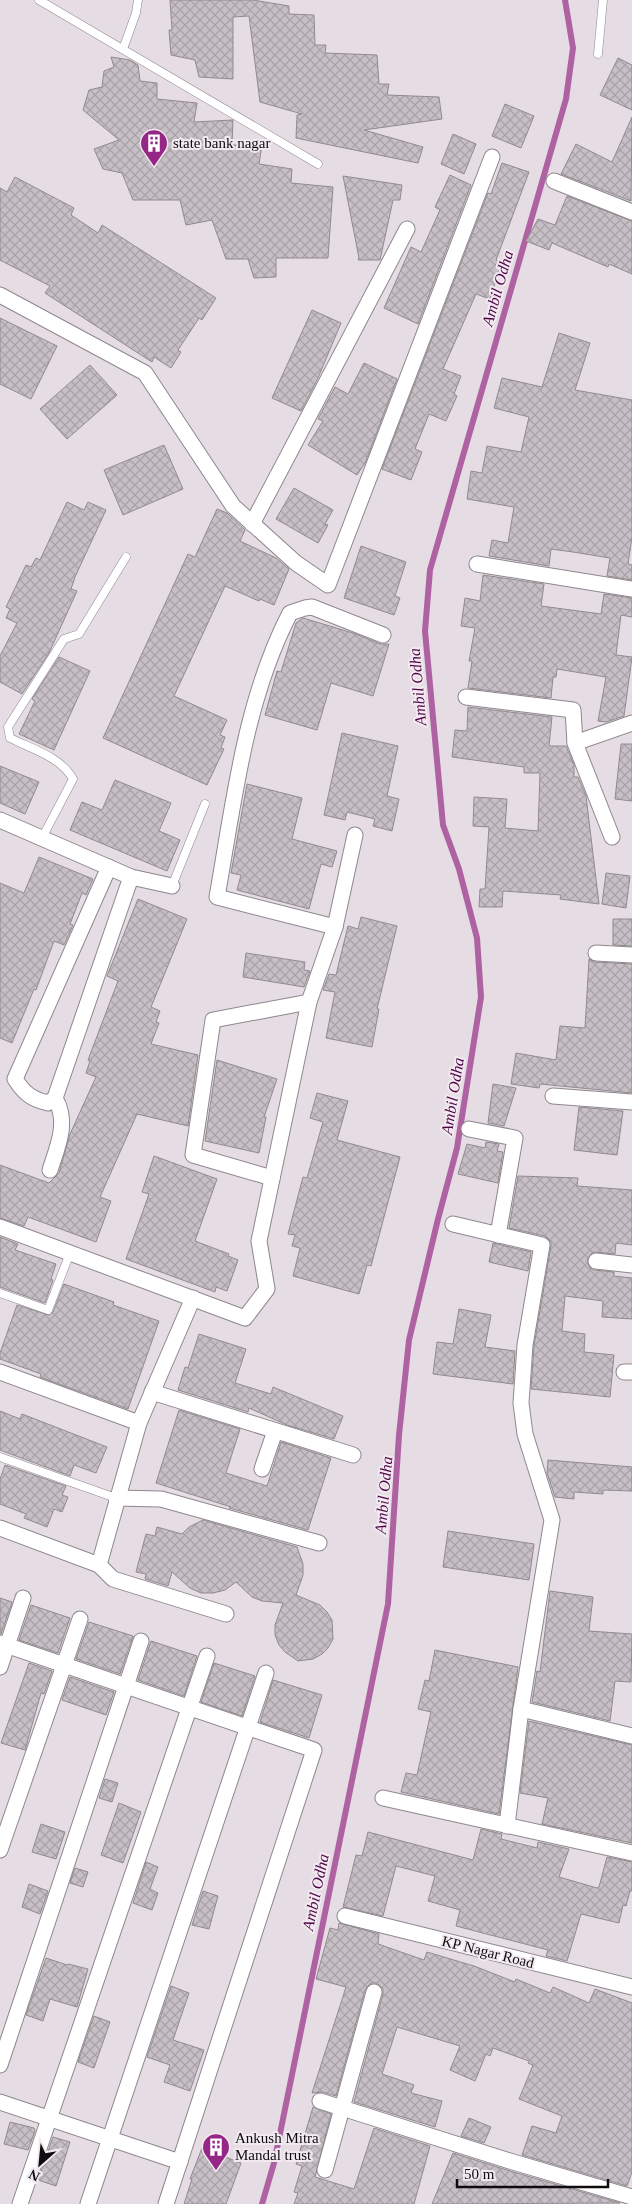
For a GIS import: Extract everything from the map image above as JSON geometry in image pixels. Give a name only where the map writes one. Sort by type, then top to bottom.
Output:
[{"type":"street","points":[[0,295],[145,373],[233,506],[296,563],[328,585],[492,157]]},
{"type":"street","points":[[554,180],[632,212]]},
{"type":"street","points":[[252,524],[407,229]]},
{"type":"street","points":[[477,564],[632,589]]},
{"type":"street","points":[[335,927],[217,897],[247,729],[278,636],[290,613],[312,608],[383,635]]},
{"type":"street","points":[[466,697],[573,710],[575,743],[612,837]]},
{"type":"street","points":[[575,743],[632,723]]},
{"type":"street","points":[[0,820],[131,877],[172,886]]},
{"type":"street","points":[[0,1227],[245,1318],[267,1289],[259,1241],[309,1002],[335,927],[355,835]]},
{"type":"street","points":[[109,867],[15,1079],[22,1091],[34,1100],[48,1103],[55,1098],[131,877]]},
{"type":"street","points":[[596,953],[632,955]]},
{"type":"street","points":[[272,1178],[193,1155],[213,1020],[309,1002]]},
{"type":"street","points":[[553,1096],[632,1102]]},
{"type":"street","points":[[50,1170],[63,1123],[61,1108],[55,1098]]},
{"type":"street","points":[[470,1129],[515,1138],[498,1235]]},
{"type":"street","points":[[452,1224],[542,1245],[525,1346],[521,1403],[525,1434],[552,1520],[521,1709],[507,1826]]},
{"type":"street","points":[[596,1261],[632,1265]]},
{"type":"street","points":[[99,1565],[116,1498],[139,1423],[194,1298]]},
{"type":"street","points":[[0,1372],[139,1423]]},
{"type":"street","points":[[152,1392],[353,1455]]},
{"type":"street","points":[[262,1469],[275,1431]]},
{"type":"street","points":[[116,1498],[161,1499],[319,1543]]},
{"type":"street","points":[[0,1528],[99,1565],[113,1579],[226,1614]]},
{"type":"street","points":[[0,1667],[4,1645],[24,1598]]},
{"type":"street","points":[[0,1850],[80,1619]]},
{"type":"street","points":[[0,2065],[141,1641]]},
{"type":"street","points":[[4,1645],[314,1750],[166,2204]]},
{"type":"street","points":[[20,2204],[207,1656]]},
{"type":"street","points":[[88,2204],[266,1673]]},
{"type":"street","points":[[521,1709],[632,1736]]},
{"type":"street","points":[[384,1798],[632,1854]]},
{"type":"street","name":"KP Nagar Road","points":[[345,1916],[632,1987]]},
{"type":"street","points":[[325,2170],[374,1992]]},
{"type":"street","points":[[320,2101],[632,2198]]},
{"type":"street","points":[[0,2102],[180,2162]]},
{"type":"lane","points":[[39,0],[318,164]]},
{"type":"lane","points":[[123,49],[136,13],[138,0]]},
{"type":"lane","points":[[598,54],[603,0]]},
{"type":"lane","points":[[42,838],[73,779],[68,769],[59,762],[10,738],[8,727],[64,639],[79,634],[126,557]]},
{"type":"lane","points":[[172,886],[205,804]]},
{"type":"lane","points":[[0,1294],[48,1310],[70,1253]]},
{"type":"lane","points":[[0,1457],[116,1498]]},
{"type":"building","points":[[170,0],[253,0],[289,6],[289,14],[314,15],[315,45],[326,45],[325,53],[377,55],[379,84],[389,84],[387,95],[439,97],[442,119],[364,130],[423,147],[418,163],[296,138],[297,115],[302,114],[260,102],[249,16],[233,17],[233,79],[199,77],[195,60],[171,55],[169,30],[172,30]]},
{"type":"building","name":"state bank nagar","points":[[111,57],[130,60],[138,65],[140,81],[157,83],[157,99],[197,103],[194,122],[233,120],[232,145],[262,145],[259,164],[292,169],[291,183],[333,187],[328,258],[276,258],[276,277],[254,278],[248,259],[226,259],[212,220],[186,225],[180,200],[133,200],[122,173],[103,169],[94,149],[119,140],[83,110],[89,90],[102,87],[104,71],[114,67]]},
{"type":"building","points":[[618,58],[632,65],[632,110],[600,95]]},
{"type":"building","points":[[505,104],[534,116],[521,148],[492,136]]},
{"type":"building","points":[[632,117],[631,201],[561,174],[576,144],[612,162]]},
{"type":"building","points":[[453,134],[476,144],[464,174],[441,164]]},
{"type":"building","points":[[502,163],[529,172],[496,260],[502,262],[490,299],[476,294],[443,369],[461,376],[454,394],[457,396],[446,421],[429,414],[415,449],[422,452],[411,480],[382,469],[488,193],[491,194]]},
{"type":"building","points":[[450,175],[471,185],[418,324],[384,308],[411,247],[421,252],[440,210],[435,207]]},
{"type":"building","points":[[343,176],[402,185],[400,200],[393,200],[380,260],[358,260]]},
{"type":"building","points":[[15,177],[74,208],[71,215],[98,233],[102,225],[216,298],[202,320],[199,318],[178,350],[181,352],[171,368],[154,357],[152,362],[45,293],[50,286],[0,260],[0,188],[7,192]]},
{"type":"building","points":[[567,196],[632,221],[632,274],[609,264],[608,267],[552,243],[549,250],[526,241],[538,219],[555,225]]},
{"type":"building","points":[[312,310],[341,323],[318,378],[301,411],[272,398]]},
{"type":"building","points":[[0,318],[57,346],[31,399],[0,384]]},
{"type":"building","points":[[559,333],[590,343],[575,390],[632,400],[632,537],[628,564],[632,565],[632,580],[607,576],[610,558],[551,549],[549,566],[489,556],[492,540],[508,543],[514,507],[467,499],[471,471],[482,473],[487,446],[521,452],[529,417],[494,408],[502,378],[542,387]]},
{"type":"building","points":[[364,363],[397,379],[365,463],[357,475],[308,445],[323,421],[318,419],[335,387],[348,394]]},
{"type":"building","points":[[90,365],[117,395],[67,439],[40,409]]},
{"type":"building","points":[[164,445],[183,489],[123,515],[104,470]]},
{"type":"building","points":[[294,488],[333,510],[325,524],[328,525],[318,543],[276,519]]},
{"type":"building","points":[[67,502],[84,510],[88,502],[106,510],[75,577],[71,589],[77,591],[49,653],[22,694],[0,682],[0,656],[17,623],[6,618],[10,609],[6,607],[26,565],[31,567],[36,558],[40,560]]},
{"type":"building","points":[[217,509],[227,513],[245,530],[240,541],[276,558],[289,569],[274,605],[260,599],[259,601],[225,586],[174,696],[227,720],[220,735],[225,737],[221,748],[224,749],[207,785],[103,738],[188,554],[195,557]]},
{"type":"building","points":[[361,546],[406,562],[395,596],[400,598],[394,615],[344,598]]},
{"type":"building","points":[[483,575],[544,584],[541,606],[601,614],[604,594],[632,598],[632,617],[621,615],[616,655],[632,657],[624,716],[606,722],[598,721],[606,677],[557,669],[556,677],[553,677],[551,698],[468,688],[472,661],[469,661],[475,628],[461,626],[465,598],[480,601]]},
{"type":"building","points":[[303,618],[353,633],[380,644],[389,644],[373,696],[331,683],[317,730],[265,715],[277,671],[281,672],[296,623]]},
{"type":"building","points":[[59,657],[90,671],[54,750],[19,734],[35,701],[32,699]]},
{"type":"building","points":[[468,707],[552,717],[549,746],[566,746],[574,765],[574,777],[578,777],[586,796],[599,904],[560,899],[561,895],[503,891],[502,907],[479,907],[480,889],[485,889],[489,827],[473,826],[474,797],[507,799],[505,828],[538,831],[540,773],[524,773],[524,767],[452,757],[455,730],[467,731]]},
{"type":"building","points":[[342,733],[398,746],[387,796],[399,799],[392,831],[373,826],[375,819],[347,812],[345,820],[324,815]]},
{"type":"building","points":[[621,744],[632,744],[632,801],[615,799]]},
{"type":"building","points":[[0,766],[39,782],[25,814],[0,803]]},
{"type":"building","points":[[115,780],[171,803],[159,831],[180,840],[167,871],[70,830],[82,802],[102,810]]},
{"type":"building","points":[[247,784],[302,798],[292,839],[337,851],[332,867],[321,864],[309,909],[237,890],[241,875],[231,873]]},
{"type":"building","points":[[39,857],[93,879],[86,895],[82,893],[70,924],[73,925],[64,945],[54,941],[36,990],[34,989],[12,1043],[0,1038],[0,883],[24,893]]},
{"type":"building","points":[[606,873],[630,876],[626,908],[602,904]]},
{"type":"building","points":[[138,899],[187,919],[151,1007],[160,1011],[156,1022],[159,1023],[151,1044],[198,1055],[188,1126],[137,1114],[100,1197],[111,1201],[96,1242],[28,1217],[24,1226],[0,1218],[0,1165],[49,1183],[59,1173],[70,1134],[96,1077],[86,1073],[90,1061],[88,1060],[118,981],[107,976]]},
{"type":"building","points":[[361,917],[397,926],[377,1009],[379,1009],[372,1047],[326,1038],[335,992],[323,990],[329,974],[336,975],[348,926],[358,929]]},
{"type":"building","points":[[613,919],[632,919],[632,946],[613,945]]},
{"type":"building","points":[[246,953],[305,962],[304,970],[310,971],[304,987],[243,977]]},
{"type":"building","points":[[589,959],[595,962],[632,964],[632,1093],[540,1084],[539,1088],[511,1084],[516,1053],[556,1060],[560,1026],[585,1028]]},
{"type":"building","points":[[217,1060],[277,1079],[264,1117],[266,1117],[259,1153],[205,1141]]},
{"type":"building","points":[[493,1084],[516,1088],[504,1126],[488,1123]]},
{"type":"building","points":[[317,1093],[348,1101],[337,1140],[400,1157],[371,1266],[367,1265],[359,1294],[293,1276],[300,1248],[292,1246],[295,1235],[288,1234],[303,1177],[307,1178],[323,1122],[310,1118]]},
{"type":"building","points":[[579,1107],[623,1111],[617,1155],[574,1150]]},
{"type":"building","points":[[486,1142],[499,1144],[497,1151],[503,1152],[498,1183],[458,1174],[467,1144],[485,1148]]},
{"type":"building","points":[[154,1156],[217,1179],[195,1241],[229,1254],[228,1256],[238,1260],[227,1291],[216,1287],[215,1292],[126,1259],[149,1194],[142,1192]]},
{"type":"building","points":[[518,1176],[578,1178],[577,1186],[632,1190],[632,1245],[616,1243],[615,1254],[593,1252],[587,1260],[590,1268],[594,1270],[614,1272],[614,1276],[632,1278],[632,1319],[602,1317],[603,1301],[565,1296],[562,1331],[585,1334],[584,1352],[614,1355],[610,1397],[531,1389],[534,1346],[551,1242],[545,1236],[509,1228]]},
{"type":"building","points":[[0,1237],[18,1244],[15,1250],[56,1264],[45,1303],[0,1287]]},
{"type":"building","points":[[493,1243],[531,1252],[528,1271],[489,1262]]},
{"type":"building","points":[[64,1284],[114,1302],[113,1305],[159,1321],[128,1409],[40,1377],[41,1374],[0,1359],[0,1353],[17,1305],[49,1315],[53,1312]]},
{"type":"building","points":[[459,1309],[491,1315],[485,1347],[515,1351],[513,1384],[433,1374],[437,1342],[453,1344]]},
{"type":"building","points":[[199,1334],[246,1349],[235,1383],[271,1394],[273,1387],[343,1416],[334,1439],[287,1425],[249,1408],[248,1412],[178,1390],[185,1367],[188,1368]]},
{"type":"building","points":[[179,1410],[240,1429],[226,1473],[267,1486],[281,1442],[331,1458],[308,1530],[229,1508],[231,1507],[156,1483]]},
{"type":"building","points":[[0,1411],[20,1419],[22,1414],[107,1447],[96,1473],[74,1465],[70,1476],[0,1450]]},
{"type":"building","points":[[548,1460],[632,1467],[632,1491],[603,1490],[603,1494],[574,1492],[574,1499],[555,1497],[547,1473]]},
{"type":"building","points":[[5,1465],[66,1486],[62,1495],[68,1497],[62,1512],[54,1509],[47,1527],[24,1518],[26,1514],[0,1504],[0,1479]]},
{"type":"building","points":[[203,1520],[297,1547],[303,1564],[303,1575],[296,1595],[320,1605],[332,1620],[333,1639],[322,1654],[313,1659],[298,1661],[285,1652],[279,1645],[275,1635],[275,1625],[283,1603],[262,1601],[252,1597],[236,1582],[225,1590],[201,1593],[190,1588],[172,1572],[168,1586],[145,1579],[146,1574],[136,1572],[146,1534],[155,1536],[157,1527],[182,1534],[189,1527]]},
{"type":"building","points":[[448,1531],[534,1544],[529,1580],[443,1567]]},
{"type":"building","points":[[550,1591],[593,1597],[589,1631],[632,1634],[631,1682],[615,1681],[610,1721],[532,1702],[537,1671],[540,1672]]},
{"type":"building","points":[[0,1598],[12,1602],[1,1634],[0,1634]]},
{"type":"building","points":[[31,1605],[70,1618],[58,1653],[19,1640]]},
{"type":"building","points":[[89,1622],[133,1636],[120,1674],[76,1659]]},
{"type":"building","points":[[151,1641],[197,1656],[184,1696],[138,1680]]},
{"type":"building","points":[[435,1650],[518,1667],[499,1814],[401,1792],[406,1773],[417,1775],[431,1712],[418,1709],[425,1680],[429,1681]]},
{"type":"building","points":[[29,1663],[52,1671],[44,1694],[41,1693],[25,1750],[1,1743]]},
{"type":"building","points":[[214,1663],[255,1676],[242,1716],[201,1702]]},
{"type":"building","points":[[70,1677],[114,1692],[106,1715],[62,1700]]},
{"type":"building","points":[[273,1680],[322,1695],[309,1738],[260,1722]]},
{"type":"building","points":[[529,1721],[632,1745],[632,1843],[542,1824],[548,1798],[520,1793]]},
{"type":"building","points":[[105,1779],[118,1783],[112,1802],[99,1798]]},
{"type":"building","points":[[119,1803],[141,1812],[123,1863],[101,1855]]},
{"type":"building","points":[[41,1824],[65,1832],[56,1859],[32,1852]]},
{"type":"building","points":[[481,1829],[502,1834],[501,1839],[537,1848],[538,1842],[569,1849],[559,1877],[597,1888],[599,1887],[607,1857],[632,1862],[632,1891],[630,1891],[626,1906],[623,1905],[619,1923],[581,1914],[567,1961],[546,1956],[548,1950],[456,1926],[460,1910],[428,1901],[435,1876],[396,1866],[383,1916],[343,1907],[356,1855],[362,1856],[368,1832],[473,1860]]},
{"type":"building","points":[[146,1862],[158,1867],[150,1889],[158,1893],[152,1910],[133,1903]]},
{"type":"building","points":[[75,1868],[88,1872],[83,1887],[70,1883]]},
{"type":"building","points":[[29,1884],[48,1891],[40,1914],[22,1907]]},
{"type":"building","points":[[203,1891],[218,1896],[209,1929],[192,1925]]},
{"type":"building","points":[[339,1923],[379,1934],[378,1944],[424,1960],[427,1952],[474,1966],[515,1982],[516,1979],[550,1993],[553,1987],[589,2003],[595,1989],[632,2003],[632,2172],[627,2186],[522,2155],[532,2126],[556,2133],[562,2116],[519,2099],[533,2065],[528,2063],[529,2061],[493,2048],[490,2056],[486,2054],[475,2081],[450,2070],[460,2046],[397,2027],[382,2074],[414,2085],[411,2093],[442,2101],[435,2127],[354,2102],[383,1994],[383,1989],[377,1983],[371,1983],[365,1990],[336,2096],[322,2092],[312,2093],[346,1987],[316,1979],[330,1928],[338,1930]]},
{"type":"building","points":[[46,1958],[88,1969],[77,2007],[50,1999],[43,2021],[26,2015]]},
{"type":"building","points":[[171,1986],[189,1993],[173,2040],[204,2050],[190,2091],[164,2082],[170,2065],[147,2057]]},
{"type":"building","points":[[94,2016],[110,2022],[94,2068],[78,2062]]},
{"type":"building","points":[[313,2107],[331,2114],[315,2177],[354,2189],[374,2128],[430,2146],[414,2204],[294,2204],[298,2193],[294,2192],[302,2166],[296,2164]]},
{"type":"building","points":[[469,2118],[491,2127],[484,2143],[461,2136]]},
{"type":"building","points":[[10,2122],[34,2128],[35,2131],[28,2150],[4,2144]]},
{"type":"building","points":[[53,2137],[70,2142],[56,2186],[38,2180]]},
{"type":"building","name":"Ankush Mitra Mandal trust","points":[[202,2148],[241,2163],[226,2204],[184,2204],[192,2179],[190,2179]]},
{"type":"building","points":[[453,2153],[510,2171],[620,2203],[432,2204]]},
{"type":"waterway","name":"Ambil Odha","points":[[262,2204],[274,2163],[388,1604],[399,1435],[409,1340],[457,1148],[481,997],[477,938],[459,869],[443,825],[425,631],[430,570],[566,99],[573,48],[565,0]]},
{"type":"place","name":"state bank nagar","points":[[154,167]]},
{"type":"place","name":"Ankush Mitra Mandal trust","points":[[216,2171]]}]
